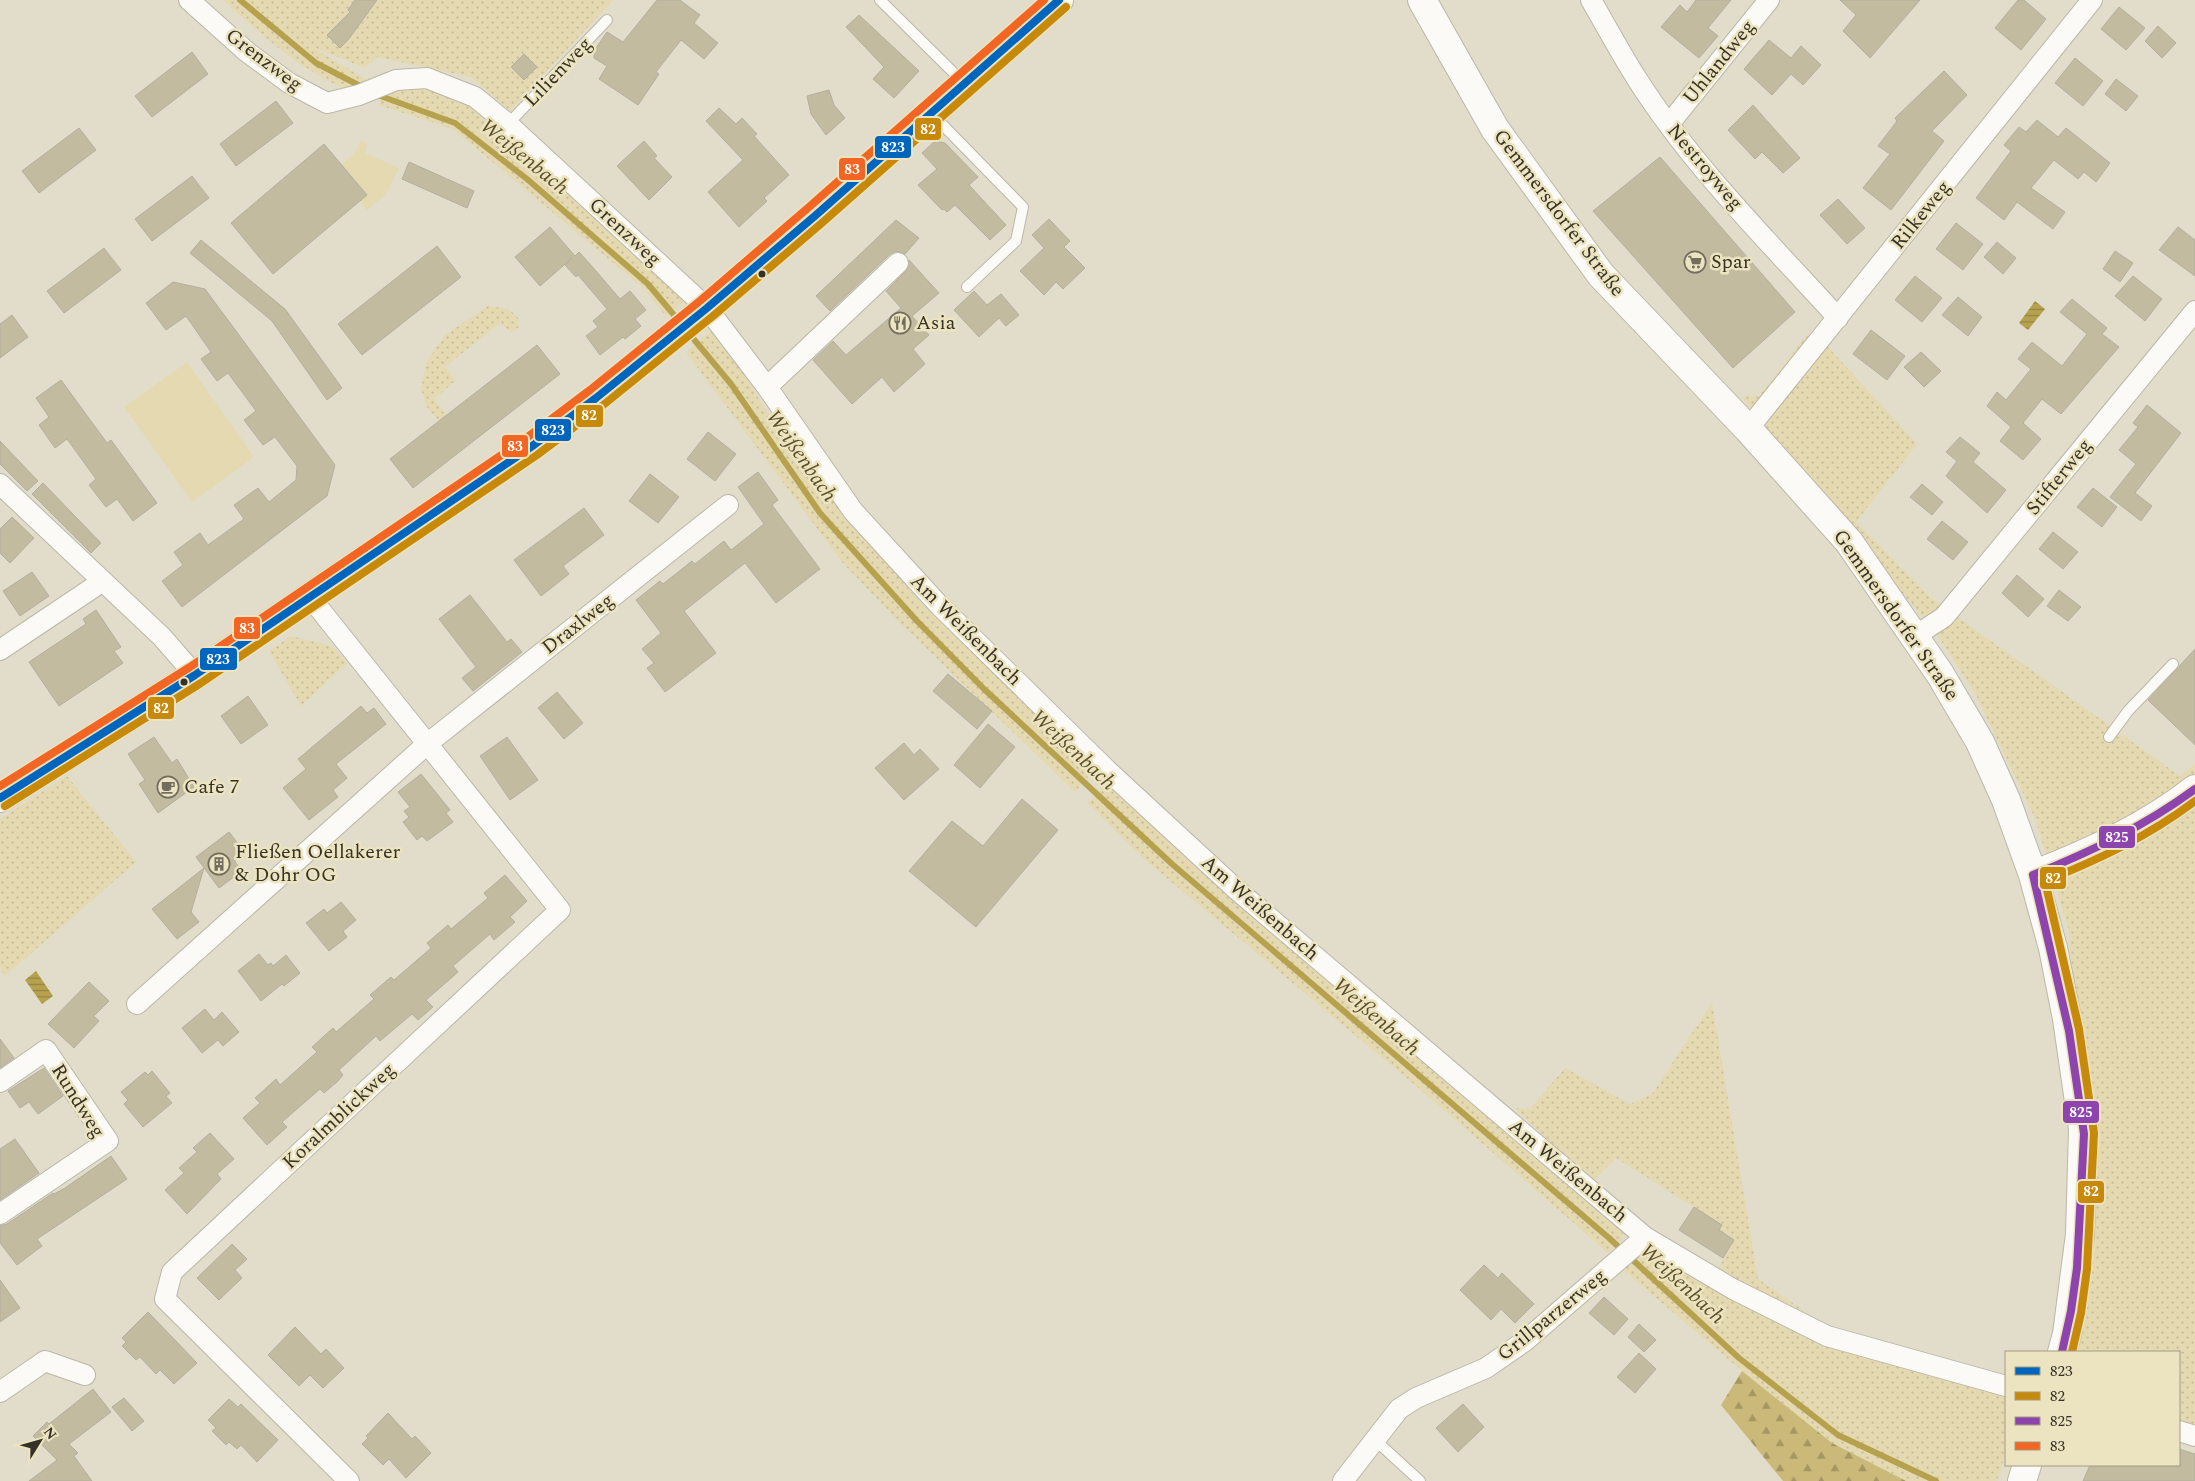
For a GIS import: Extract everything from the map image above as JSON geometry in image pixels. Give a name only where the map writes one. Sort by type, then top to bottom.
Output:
[{"type":"main road","points":[[0,798],[195,675],[531,447],[596,398],[702,312],[931,114],[1059,0]]},
{"type":"main road","name":"Gemmersdorfer Straße","points":[[1422,0],[1495,129],[1601,276],[1748,429],[1849,542],[1940,674],[1980,742],[2006,800],[2033,875],[2052,948],[2067,1019],[2083,1129],[2080,1234],[2067,1334],[2062,1351]]},
{"type":"main road","points":[[2033,875],[2078,857],[2117,838],[2195,789]]},
{"type":"main road","points":[[2022,1481],[2027,1466]]},
{"type":"street","name":"Grenzweg","points":[[189,0],[247,52],[288,83],[327,104],[359,95],[396,80],[426,78],[475,97],[508,124],[702,312]]},
{"type":"street","name":"Nestroyweg","points":[[1591,0],[1637,80],[1669,124],[1720,187],[1838,318]]},
{"type":"street","name":"Uhlandweg","points":[[1669,124],[1769,0]]},
{"type":"street","name":"Rilkeweg","points":[[1748,429],[2092,0]]},
{"type":"street","points":[[767,386],[898,263]]},
{"type":"street","name":"Stifterweg","points":[[1915,636],[1944,617],[2195,311]]},
{"type":"street","name":"Am Weißenbach","points":[[702,312],[767,386],[852,511],[939,605],[1107,770],[1237,890],[1642,1239],[1733,1290],[1827,1336],[2005,1386]]},
{"type":"street","points":[[0,484],[162,637],[195,675]]},
{"type":"street","name":"Draxlweg","points":[[428,744],[728,505]]},
{"type":"street","points":[[0,650],[103,581]]},
{"type":"street","name":"Koralmblickweg","points":[[310,597],[560,910],[172,1272],[165,1299],[349,1481]]},
{"type":"street","points":[[136,1004],[428,744]]},
{"type":"street","name":"Rundweg","points":[[0,1082],[46,1050],[108,1141],[0,1214]]},
{"type":"street","name":"Grillparzerweg","points":[[1343,1481],[1399,1409],[1416,1398],[1486,1368],[1525,1342],[1642,1239]]},
{"type":"street","points":[[0,1392],[45,1361],[86,1375]]},
{"type":"street","points":[[2180,1432],[2195,1436]]},
{"type":"lane","points":[[880,0],[965,84]]},
{"type":"lane","name":"Lilienweg","points":[[508,124],[608,20]]},
{"type":"lane","points":[[931,114],[1023,207],[1016,241],[967,287]]},
{"type":"lane","points":[[2109,736],[2128,711],[2174,664]]},
{"type":"lane","points":[[1374,1440],[1420,1481]]},
{"type":"shaded area","points":[[223,0],[613,0],[510,111],[471,77],[377,57],[365,68],[308,45],[367,80],[345,89],[296,61]]},
{"type":"shaded area","points":[[406,88],[440,91],[465,103],[685,300],[666,316],[642,287],[453,129],[379,105],[381,97]]},
{"type":"shaded area","points":[[361,140],[367,144],[365,153],[399,168],[385,195],[367,210],[360,201],[367,195],[342,164],[353,155]]},
{"type":"shaded area","points":[[2035,301],[2045,309],[2028,330],[2019,323]]},
{"type":"shaded area","points":[[488,306],[509,309],[518,318],[519,327],[511,332],[500,323],[445,367],[455,381],[434,399],[446,415],[439,421],[427,407],[421,389],[426,363],[445,335]]},
{"type":"shaded area","points":[[711,331],[733,357],[765,409],[851,521],[921,603],[1081,756],[1092,772],[1075,792],[898,621],[842,562],[686,352]]},
{"type":"shaded area","points":[[1808,334],[1828,347],[1917,444],[1856,522],[1932,599],[2180,776],[2195,764],[2195,1442],[2180,1437],[2180,1351],[2067,1351],[2072,982],[2069,931],[2035,818],[1975,693],[1938,636],[1880,566],[1799,475],[1742,397],[1759,396]]},
{"type":"shaded area","points":[[187,362],[254,457],[192,502],[124,407]]},
{"type":"shaded area","points":[[291,636],[332,646],[347,663],[301,706],[269,651]]},
{"type":"shaded area","points":[[67,776],[136,862],[5,976],[0,967],[0,819]]},
{"type":"shaded area","points":[[1105,784],[1623,1233],[1622,1240],[1608,1253],[1422,1091],[1144,859],[1088,803]]},
{"type":"shaded area","points":[[36,971],[53,996],[42,1004],[25,980]]},
{"type":"shaded area","points":[[1712,1003],[1758,1279],[1809,1314],[1717,1271],[1734,1240],[1719,1230],[1722,1225],[1616,1158],[1591,1183],[1515,1108],[1530,1109],[1565,1068],[1630,1104],[1652,1094]]},
{"type":"shaded area","points":[[1645,1251],[1794,1332],[2005,1397],[2005,1455],[1997,1481],[1906,1481],[1832,1443],[1760,1386],[1623,1270]]},
{"type":"green space","points":[[1742,1371],[1832,1443],[1906,1481],[1783,1481],[1721,1405]]},
{"type":"building","points":[[355,0],[377,0],[340,48],[327,35],[350,12],[348,10]]},
{"type":"building","points":[[657,0],[680,0],[700,15],[694,23],[718,43],[704,59],[681,40],[656,72],[659,74],[638,105],[599,79],[607,66],[594,58],[594,51],[607,32],[623,42]]},
{"type":"building","points":[[1696,0],[1731,0],[1708,28],[1718,36],[1699,58],[1661,27],[1680,5],[1687,12]]},
{"type":"building","points":[[1840,0],[1920,0],[1870,58],[1843,31],[1856,15]]},
{"type":"building","points":[[2018,0],[2024,0],[2046,19],[2021,50],[1995,28]]},
{"type":"building","points":[[2119,7],[2145,28],[2126,50],[2101,29]]},
{"type":"building","points":[[859,15],[919,71],[894,98],[873,79],[884,67],[846,27]]},
{"type":"building","points":[[2158,26],[2176,43],[2162,58],[2145,41]]},
{"type":"building","points":[[1769,40],[1791,58],[1801,46],[1821,65],[1803,85],[1791,74],[1772,95],[1744,69]]},
{"type":"building","points":[[192,52],[208,74],[152,117],[135,96]]},
{"type":"building","points":[[524,54],[537,67],[524,80],[511,67]]},
{"type":"building","points":[[2075,58],[2103,81],[2083,106],[2055,83]]},
{"type":"building","points":[[1944,71],[1967,95],[1932,131],[1944,141],[1891,210],[1863,188],[1890,154],[1878,146],[1897,121],[1895,118]]},
{"type":"building","points":[[2116,79],[2138,96],[2126,111],[2105,94]]},
{"type":"building","points":[[829,90],[834,105],[845,118],[826,135],[811,114],[807,96]]},
{"type":"building","points":[[276,101],[293,123],[236,166],[220,144]]},
{"type":"building","points":[[1753,105],[1800,158],[1783,173],[1762,152],[1755,159],[1728,130]]},
{"type":"building","points":[[719,108],[736,124],[742,118],[757,134],[754,136],[789,175],[764,198],[767,201],[739,227],[708,192],[743,160],[706,121]]},
{"type":"building","points":[[2037,120],[2058,137],[2066,128],[2110,163],[2096,182],[2084,172],[2078,179],[2054,160],[2031,188],[2065,212],[2053,229],[2017,202],[2004,220],[1976,198],[2011,151],[2004,145],[2019,127],[2026,132]]},
{"type":"building","points":[[79,128],[96,150],[39,193],[22,171]]},
{"type":"building","points":[[644,141],[657,156],[654,158],[672,177],[649,200],[617,166]]},
{"type":"building","points":[[935,141],[945,143],[978,177],[969,185],[1006,225],[990,240],[955,205],[947,212],[944,209],[942,210],[918,185],[937,169],[922,153]]},
{"type":"building","points":[[324,144],[367,195],[273,274],[231,223]]},
{"type":"building","name":"Spar","points":[[1660,157],[1795,312],[1733,368],[1593,211]]},
{"type":"building","points":[[409,162],[474,191],[467,208],[402,179]]},
{"type":"building","points":[[192,176],[209,198],[152,241],[135,219]]},
{"type":"building","points":[[1838,199],[1865,228],[1847,244],[1820,215]]},
{"type":"building","points":[[1049,219],[1070,241],[1064,247],[1085,268],[1063,289],[1056,282],[1044,295],[1020,271],[1044,248],[1032,235]]},
{"type":"building","points":[[896,220],[919,238],[905,254],[896,251],[890,254],[830,311],[816,296]]},
{"type":"building","points":[[1956,223],[1983,244],[1963,270],[1936,249]]},
{"type":"building","points":[[550,227],[575,256],[579,252],[620,299],[630,291],[646,310],[635,319],[641,326],[600,355],[586,336],[598,327],[593,321],[607,309],[578,275],[576,277],[565,265],[572,258],[540,286],[515,257]]},
{"type":"building","points":[[2178,227],[2195,240],[2195,276],[2159,250]]},
{"type":"building","points":[[201,240],[285,309],[342,388],[327,400],[272,321],[190,253]]},
{"type":"building","points":[[1997,242],[2016,258],[2003,274],[1984,257]]},
{"type":"building","points":[[437,246],[461,277],[362,355],[338,324]]},
{"type":"building","points":[[104,248],[121,270],[64,313],[47,291]]},
{"type":"building","points":[[2115,251],[2133,263],[2120,282],[2103,269]]},
{"type":"building","name":"Asia","points":[[909,260],[939,293],[912,316],[929,335],[913,349],[925,364],[894,392],[882,377],[852,404],[813,360],[833,341],[846,355],[901,308],[886,291],[906,271]]},
{"type":"building","points":[[1915,276],[1942,298],[1922,322],[1895,300]]},
{"type":"building","points":[[2133,276],[2162,299],[2145,321],[2115,296]]},
{"type":"building","points":[[173,282],[205,289],[335,465],[327,496],[182,607],[162,581],[183,565],[174,552],[200,533],[208,545],[244,519],[234,505],[258,488],[269,502],[296,480],[297,466],[275,437],[263,445],[244,420],[256,411],[228,373],[217,381],[201,359],[211,352],[186,316],[166,330],[146,303]]},
{"type":"building","points":[[974,291],[987,305],[1001,294],[1019,315],[1006,326],[999,318],[979,337],[954,310]]},
{"type":"building","points":[[1958,297],[1982,317],[1968,336],[1942,315]]},
{"type":"building","points":[[2072,299],[2107,328],[2102,334],[2119,347],[2061,414],[2042,399],[2023,423],[2041,439],[2023,460],[2000,441],[2011,427],[1987,406],[1997,392],[2006,400],[2031,369],[2018,359],[2032,342],[2062,366],[2087,334],[2060,312]]},
{"type":"building","points":[[12,315],[28,337],[0,358],[0,324]]},
{"type":"building","points":[[1871,330],[1905,356],[1887,380],[1853,354]]},
{"type":"building","points":[[537,345],[560,374],[413,488],[390,459]]},
{"type":"building","points":[[1921,352],[1941,371],[1924,387],[1904,367]]},
{"type":"building","points":[[61,380],[107,443],[111,440],[157,503],[133,521],[117,499],[106,507],[89,485],[96,479],[67,439],[55,448],[39,425],[49,417],[36,398]]},
{"type":"building","points":[[2147,405],[2181,433],[2135,493],[2152,506],[2141,521],[2110,497],[2136,464],[2119,450],[2138,427],[2133,423]]},
{"type":"building","points":[[708,432],[736,454],[715,481],[687,459]]},
{"type":"building","points":[[1960,437],[1980,453],[1973,462],[2006,490],[1987,513],[1946,476],[1957,461],[1946,452]]},
{"type":"building","points":[[0,441],[38,481],[27,491],[0,464]]},
{"type":"building","points":[[758,472],[778,500],[772,505],[820,569],[776,603],[745,563],[684,611],[716,653],[665,692],[647,668],[654,663],[642,649],[661,633],[636,600],[660,581],[663,584],[692,561],[695,564],[724,541],[731,550],[764,524],[738,487]]},
{"type":"building","points":[[650,474],[679,497],[658,523],[629,501]]},
{"type":"building","points":[[43,483],[101,543],[91,553],[32,494]]},
{"type":"building","points":[[1922,484],[1943,502],[1932,515],[1910,497]]},
{"type":"building","points":[[2093,488],[2117,507],[2102,527],[2077,507]]},
{"type":"building","points":[[584,508],[604,535],[563,566],[569,574],[541,596],[514,560]]},
{"type":"building","points":[[12,517],[34,538],[10,563],[0,553],[0,529]]},
{"type":"building","points":[[1942,521],[1968,542],[1953,560],[1927,539]]},
{"type":"building","points":[[2053,532],[2078,552],[2063,569],[2039,549]]},
{"type":"building","points":[[32,572],[49,596],[20,616],[3,591]]},
{"type":"building","points":[[2017,575],[2044,599],[2028,617],[2002,593]]},
{"type":"building","points":[[2059,590],[2081,607],[2068,621],[2047,606]]},
{"type":"building","points":[[470,595],[507,642],[511,639],[522,652],[473,691],[462,678],[476,667],[439,619]]},
{"type":"building","points":[[96,610],[121,647],[114,651],[123,663],[59,706],[29,662],[86,624],[83,619]]},
{"type":"building","points":[[2195,649],[2195,745],[2148,700]]},
{"type":"building","points":[[948,674],[992,711],[977,729],[933,691]]},
{"type":"building","points":[[557,692],[583,723],[564,739],[538,708]]},
{"type":"building","points":[[248,696],[268,725],[241,744],[221,716]]},
{"type":"building","points":[[361,706],[367,713],[374,708],[386,724],[336,764],[347,778],[333,790],[338,797],[309,820],[283,788],[306,769],[298,759]]},
{"type":"building","points":[[988,724],[1015,747],[980,788],[954,765]]},
{"type":"building","points":[[154,737],[172,763],[177,759],[194,787],[158,813],[139,784],[145,780],[128,754]]},
{"type":"building","points":[[507,737],[538,780],[510,800],[480,756]]},
{"type":"building","points":[[904,743],[914,755],[920,749],[939,769],[904,800],[875,768]]},
{"type":"building","points":[[421,774],[450,810],[446,813],[453,822],[427,841],[422,836],[417,840],[403,822],[409,817],[404,811],[410,807],[398,792]]},
{"type":"building","points":[[1022,799],[1058,830],[976,927],[909,871],[952,821],[983,846]]},
{"type":"building","name":"Fließen Oellakerer & Dohr OG","points":[[229,832],[240,846],[235,862],[242,871],[219,888],[196,857]]},
{"type":"building","points":[[204,868],[191,912],[199,922],[177,939],[152,909]]},
{"type":"building","points":[[505,875],[527,901],[510,917],[515,922],[494,940],[490,934],[453,966],[458,972],[426,1000],[433,1007],[418,1020],[412,1014],[380,1041],[376,1036],[339,1070],[343,1075],[338,1081],[324,1093],[320,1089],[282,1122],[287,1127],[267,1145],[243,1118],[260,1103],[255,1098],[276,1079],[280,1085],[317,1052],[312,1047],[333,1028],[336,1032],[374,999],[370,995],[391,977],[394,980],[431,948],[427,943],[448,925],[451,929],[488,898],[484,893]]},
{"type":"building","points":[[341,902],[356,920],[343,931],[347,937],[329,951],[306,923],[324,909],[327,913]]},
{"type":"building","points":[[259,954],[268,965],[271,963],[273,966],[286,955],[300,973],[284,986],[282,984],[261,1001],[238,971]]},
{"type":"building","points":[[89,982],[109,1001],[94,1016],[99,1021],[74,1048],[48,1024]]},
{"type":"building","points":[[205,1009],[214,1020],[222,1012],[239,1032],[223,1046],[218,1040],[202,1053],[182,1028]]},
{"type":"building","points":[[0,1039],[14,1058],[0,1068]]},
{"type":"building","points":[[44,1068],[63,1096],[38,1114],[29,1102],[20,1108],[8,1091]]},
{"type":"building","points":[[152,1071],[170,1093],[166,1096],[172,1103],[143,1127],[124,1104],[128,1100],[121,1092],[145,1072],[148,1075]]},
{"type":"building","points":[[210,1133],[234,1159],[217,1174],[221,1179],[187,1214],[165,1190],[184,1173],[179,1168],[197,1152],[193,1148]]},
{"type":"building","points":[[15,1139],[39,1173],[0,1200],[0,1149]]},
{"type":"building","points":[[111,1156],[127,1179],[37,1239],[42,1246],[17,1265],[0,1243],[0,1226],[7,1224],[53,1193],[65,1188]]},
{"type":"building","points":[[1694,1207],[1722,1225],[1719,1230],[1734,1240],[1723,1258],[1679,1230]]},
{"type":"building","points":[[232,1244],[247,1259],[235,1270],[242,1278],[219,1300],[197,1278]]},
{"type":"building","points":[[1484,1265],[1498,1278],[1502,1273],[1534,1304],[1515,1323],[1501,1309],[1491,1320],[1460,1290]]},
{"type":"building","points":[[0,1280],[20,1308],[0,1322]]},
{"type":"building","points":[[1604,1297],[1628,1319],[1614,1335],[1589,1313]]},
{"type":"building","points":[[148,1312],[197,1363],[174,1384],[160,1370],[156,1374],[140,1357],[136,1360],[122,1346],[126,1342],[122,1338]]},
{"type":"building","points":[[1639,1324],[1656,1340],[1644,1352],[1628,1337]]},
{"type":"building","points":[[295,1327],[321,1354],[326,1349],[344,1368],[323,1388],[310,1375],[299,1386],[268,1355]]},
{"type":"building","points":[[1639,1353],[1656,1369],[1635,1393],[1617,1377]]},
{"type":"building","points":[[93,1389],[111,1412],[69,1444],[78,1453],[74,1456],[92,1481],[29,1481],[57,1460],[33,1436],[47,1422],[49,1424]]},
{"type":"building","points":[[124,1398],[144,1421],[132,1431],[112,1407]]},
{"type":"building","points":[[229,1399],[238,1407],[241,1404],[278,1440],[257,1462],[241,1445],[237,1449],[229,1442],[226,1445],[212,1431],[216,1428],[208,1420]]},
{"type":"building","points":[[1463,1404],[1484,1427],[1458,1452],[1436,1428]]},
{"type":"building","points":[[388,1413],[412,1439],[415,1436],[431,1453],[406,1478],[389,1459],[383,1465],[362,1444],[368,1438],[366,1436]]},
{"type":"building","points":[[2180,1449],[2195,1454],[2195,1481],[2083,1481],[2090,1466],[2180,1466]]},
{"type":"waterway","name":"Weißenbach","points":[[240,0],[316,63],[364,88]]},
{"type":"waterway","name":"Weißenbach","points":[[375,94],[455,123],[527,179],[648,284],[679,321]]},
{"type":"waterway","name":"Weißenbach","points":[[687,331],[731,384],[820,513],[916,620],[984,689],[1172,864],[1609,1238],[1739,1358],[1838,1435],[1936,1481]]},
{"type":"transit line","name":"83","points":[[0,786],[190,667],[525,439],[590,390],[701,300],[1044,0]]},
{"type":"transit line","name":"823","points":[[0,798],[195,675],[531,447],[596,398],[707,308],[816,215],[1059,0]]},
{"type":"transit line","name":"82","points":[[5,806],[201,683],[537,455],[602,406],[713,316],[823,222],[1066,7]]},
{"type":"transit line","name":"825","points":[[2033,875],[2117,837],[2157,815],[2195,789]]},
{"type":"transit line","name":"82","points":[[2072,1351],[2081,1313],[2087,1269],[2094,1133],[2079,1029],[2045,881],[2123,846],[2178,814],[2195,801]]},
{"type":"transit line","name":"825","points":[[2033,875],[2069,1031],[2084,1134],[2077,1268],[2071,1311],[2062,1351]]},
{"type":"place","name":"Spar","points":[[1695,262]]},
{"type":"place","name":"Asia","points":[[900,323]]},
{"type":"place","name":"Cafe 7","points":[[168,787]]},
{"type":"place","name":"Fließen Oellakerer & Dohr OG","points":[[219,864]]}]
